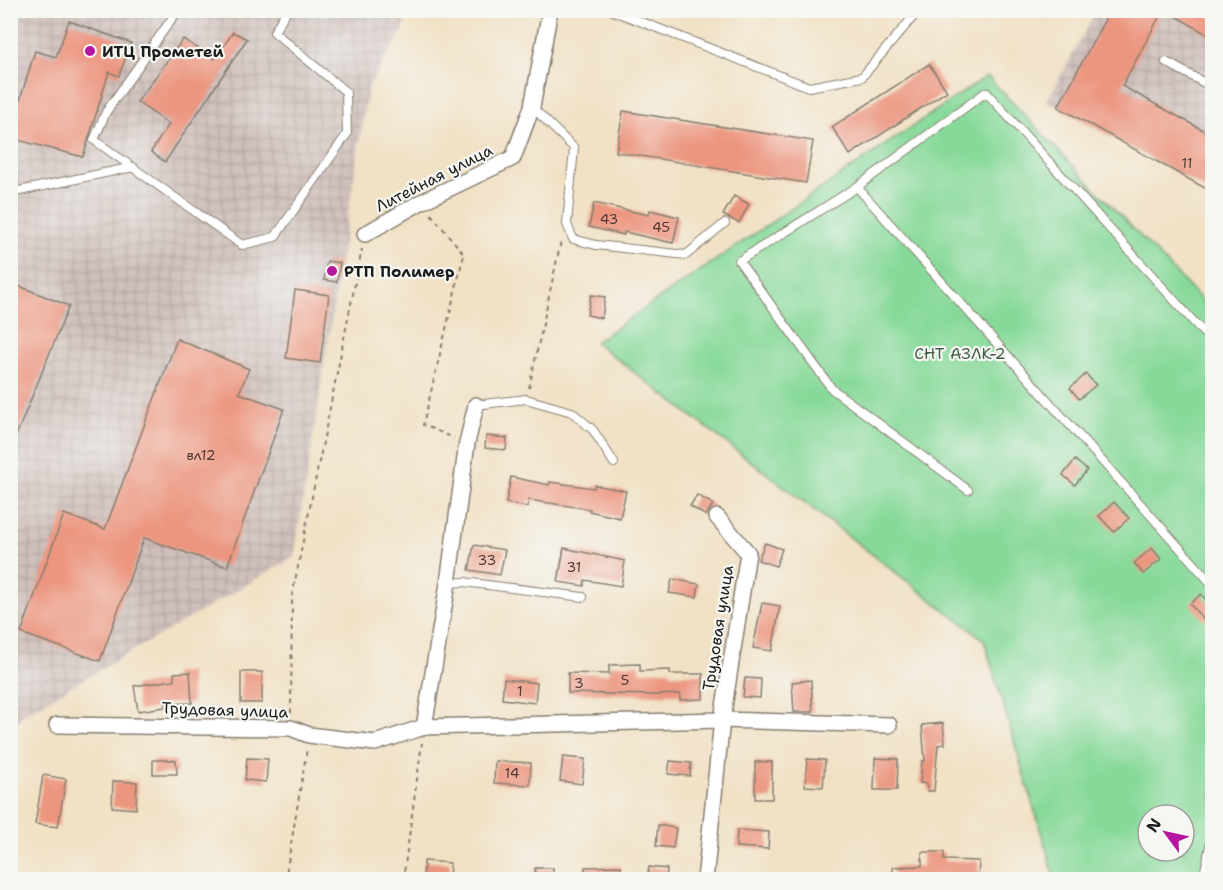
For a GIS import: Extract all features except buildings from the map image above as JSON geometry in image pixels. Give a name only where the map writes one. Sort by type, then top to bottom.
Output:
[{"type":"street","name":"Литейная улица","points":[[365,234],[421,202],[513,158],[532,107],[550,10]]},
{"type":"street","points":[[424,727],[448,583],[467,443],[476,405]]},
{"type":"street","name":"Трудовая улица","points":[[717,517],[748,553],[722,720]]},
{"type":"street","points":[[705,879],[722,720]]},
{"type":"street","name":"Трудовая улица","points":[[57,725],[291,728],[309,735],[375,743],[424,727],[722,720],[889,725]]},
{"type":"lane","points":[[178,10],[106,112],[94,140],[242,245],[275,237],[347,134],[346,92],[274,32],[287,10]]},
{"type":"lane","points":[[611,10],[810,87],[862,77],[919,10]]},
{"type":"lane","points":[[1166,62],[1212,87]]},
{"type":"lane","points":[[968,490],[832,389],[739,261],[857,187],[986,92],[1212,342]]},
{"type":"lane","points":[[532,107],[574,148],[567,224],[573,239],[596,245],[686,255],[724,223]]},
{"type":"lane","points":[[10,193],[133,167]]},
{"type":"lane","points":[[857,187],[1212,584]]},
{"type":"lane","points":[[476,405],[526,399],[572,412],[593,430],[614,463]]},
{"type":"lane","points":[[448,583],[464,582],[583,597]]},
{"type":"lane","points":[[1203,879],[1212,836]]},
{"type":"path","points":[[421,202],[464,254],[423,425],[467,443]]},
{"type":"path","points":[[526,399],[558,250],[567,224]]},
{"type":"path","points":[[291,728],[292,596],[365,234]]},
{"type":"path","points":[[403,879],[424,727]]},
{"type":"path","points":[[285,879],[309,735]]},
{"type":"shaded area","points":[[11,11],[408,11],[403,30],[368,87],[294,557],[22,715],[11,731]]},
{"type":"shaded area","points":[[1096,11],[1212,11],[1212,193],[1047,101]]},
{"type":"green space","name":"СНТ АЗЛК-2","points":[[987,76],[1212,311],[1212,879],[1055,879],[984,640],[595,342]]},
{"type":"place","name":"ИТЦ Прометей","points":[[90,51]]},
{"type":"place","name":"РТП Полимер","points":[[332,271]]}]
